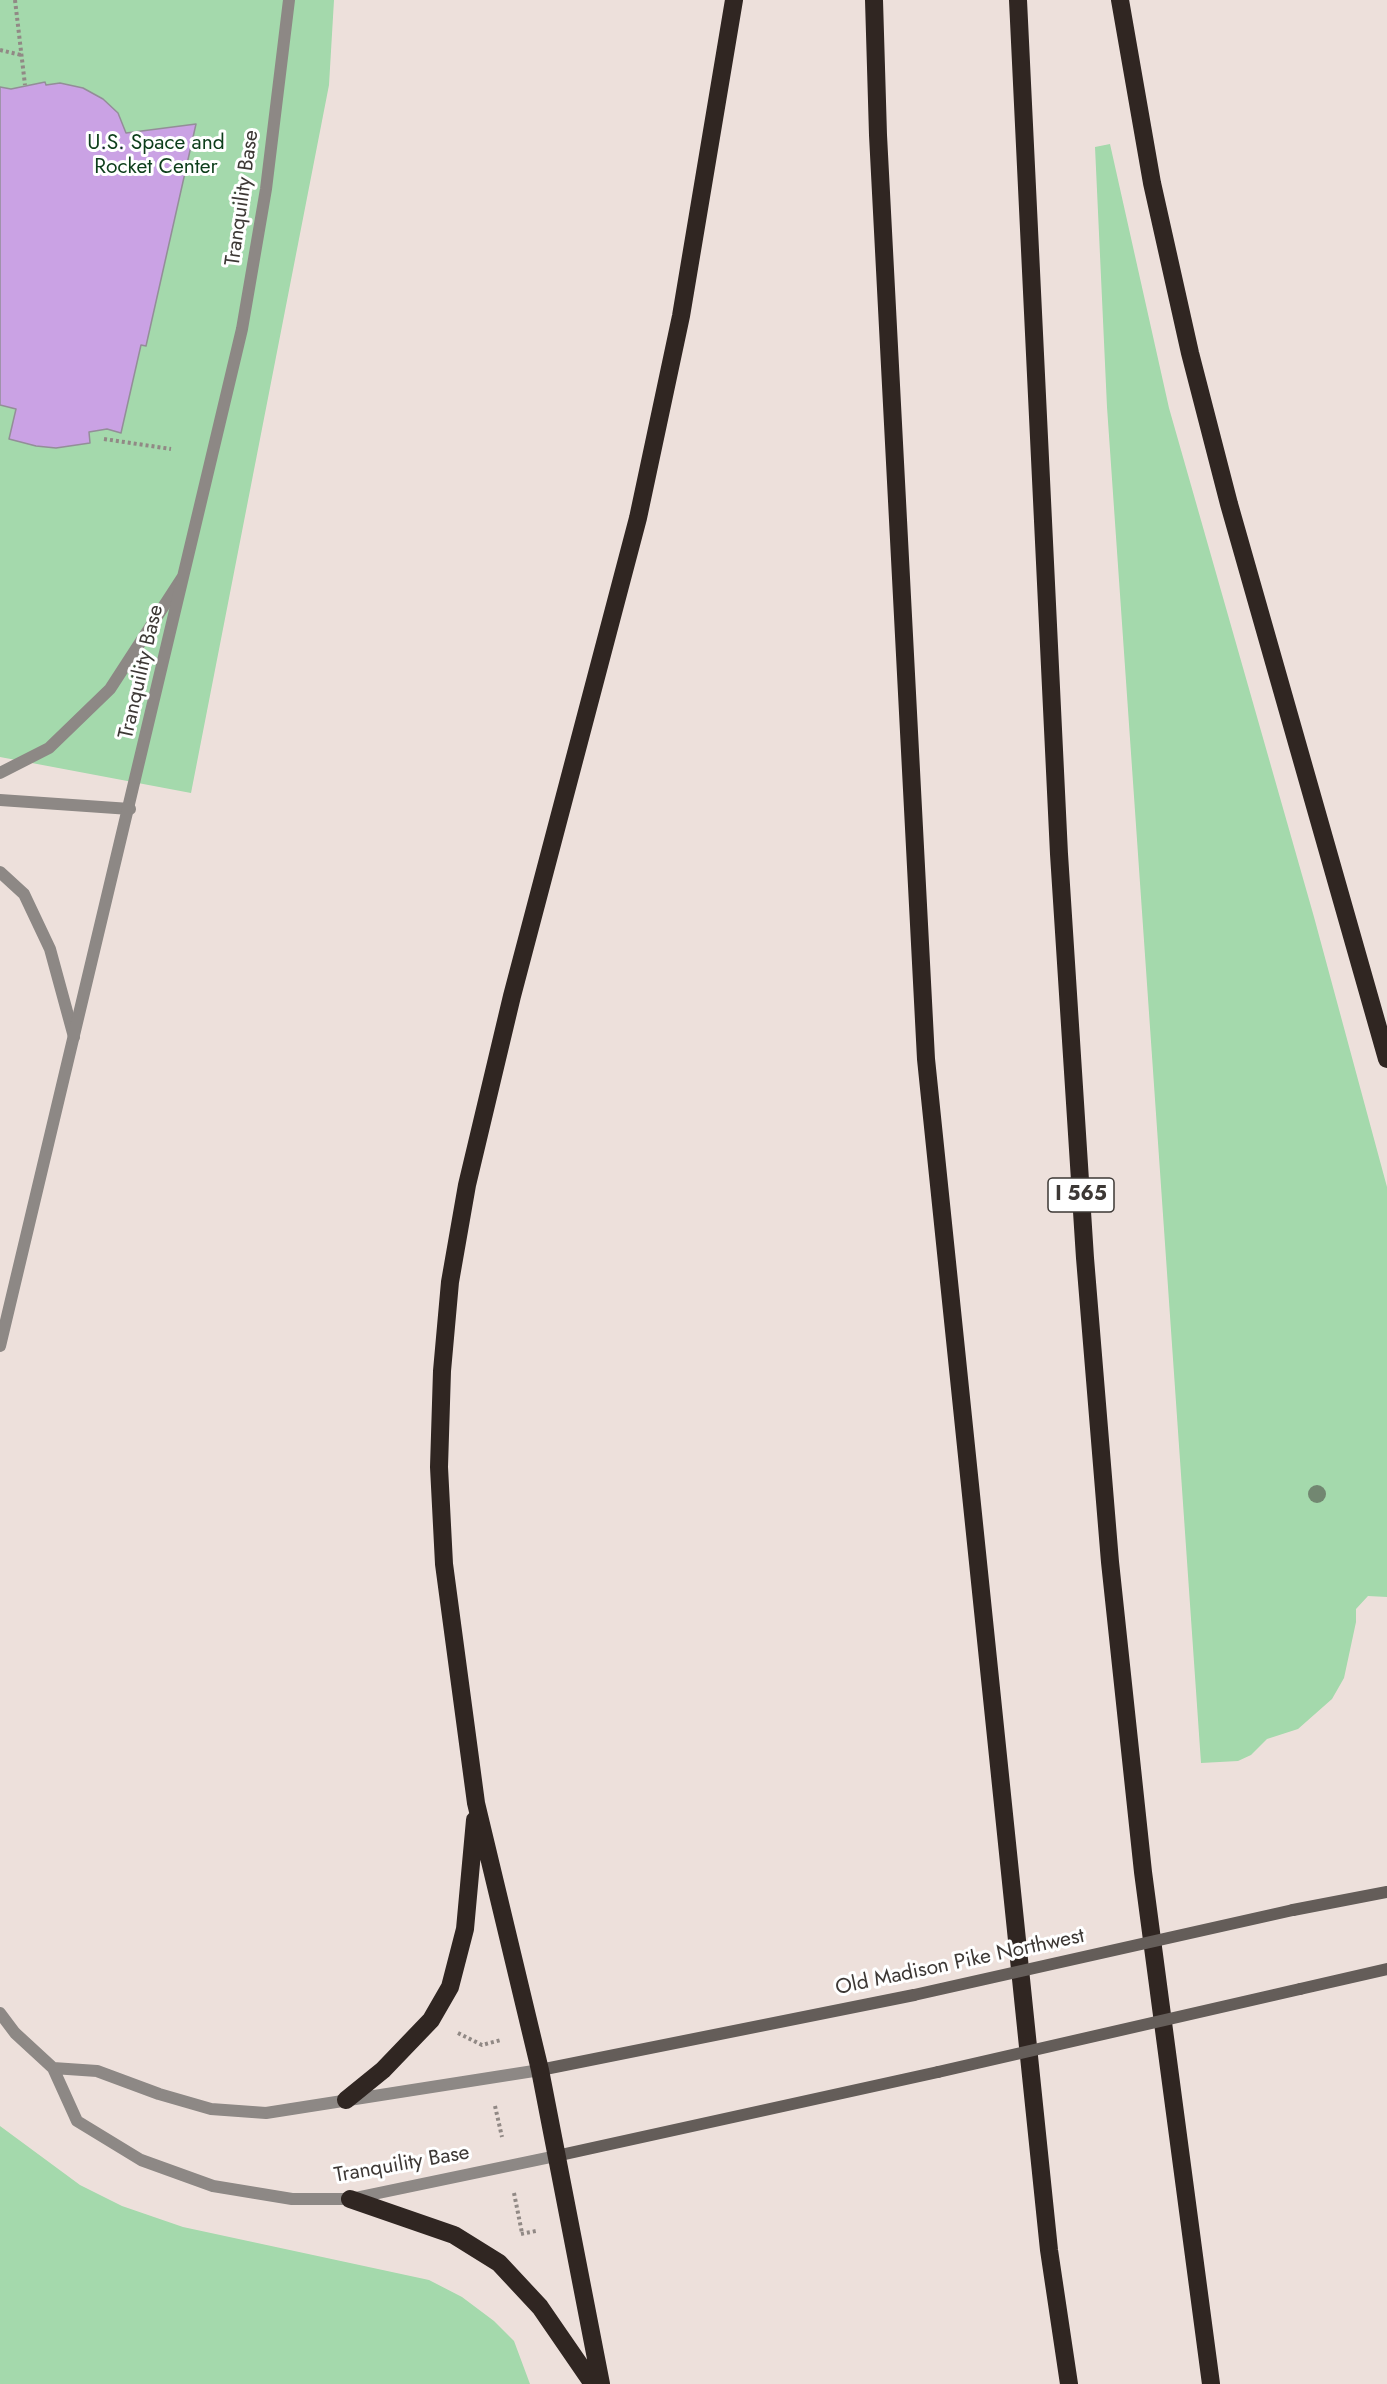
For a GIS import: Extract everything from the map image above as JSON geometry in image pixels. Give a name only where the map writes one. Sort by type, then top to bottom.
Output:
[{"type":"highway","points":[[601,2384],[540,2070],[476,1803],[444,1564],[440,1488],[442,1371],[450,1281],[467,1185],[512,996],[638,518],[681,316],[734,0]]},
{"type":"highway","points":[[874,0],[878,135],[926,1059],[1049,2250],[1069,2384]]},
{"type":"highway","name":"I 565","points":[[1018,0],[1059,854],[1085,1258],[1105,1503],[1143,1872],[1211,2384]]},
{"type":"highway","points":[[1120,0],[1152,183],[1192,363],[1229,504],[1387,1059]]},
{"type":"highway","points":[[346,2100],[383,2070],[430,2020],[450,1987],[465,1929],[476,1803]]},
{"type":"highway","points":[[350,2199],[454,2235],[499,2263],[540,2307],[593,2384]]},
{"type":"main road","name":"Old Madison Pike Northwest","points":[[540,2070],[914,1995],[1293,1910],[1387,1892]]},
{"type":"main road","points":[[556,2156],[938,2072],[1387,1969]]},
{"type":"street","name":"Tranquility Base","points":[[0,1346],[130,809],[242,329],[266,189],[289,0]]},
{"type":"street","points":[[0,773],[49,748],[110,689],[184,574]]},
{"type":"street","points":[[0,800],[130,809]]},
{"type":"street","points":[[0,872],[24,894],[50,949],[75,1036]]},
{"type":"street","name":"Tranquility Base","points":[[0,2013],[15,2033],[53,2068],[77,2121],[141,2160],[213,2186],[292,2199],[350,2199],[556,2156]]},
{"type":"street","points":[[53,2068],[97,2071],[159,2094],[211,2109],[266,2113],[540,2070]]},
{"type":"path","points":[[15,0],[26,85]]},
{"type":"path","points":[[0,50],[21,55]]},
{"type":"path","points":[[104,439],[171,449]]},
{"type":"path","points":[[449,2029],[482,2045],[506,2039]]},
{"type":"path","points":[[494,2100],[505,2148]]},
{"type":"path","points":[[513,2189],[522,2233],[536,2231]]},
{"type":"green space","name":"U.S. Space and Rocket Center","points":[[0,0],[334,0],[329,85],[191,793],[0,757]]},
{"type":"green space","points":[[1110,144],[1169,408],[1314,917],[1387,1187],[1387,1597],[1368,1596],[1356,1609],[1356,1622],[1344,1678],[1332,1699],[1298,1729],[1267,1739],[1251,1755],[1238,1761],[1201,1763],[1107,407],[1095,147]]},
{"type":"green space","points":[[0,2126],[80,2185],[122,2206],[183,2227],[429,2280],[462,2297],[494,2321],[514,2341],[530,2384],[0,2384]]},
{"type":"building","points":[[45,82],[46,85],[60,83],[83,88],[103,99],[118,113],[126,133],[196,124],[146,346],[141,345],[121,433],[107,429],[89,432],[90,443],[56,448],[9,439],[16,409],[0,405],[0,87],[11,89]]}]
